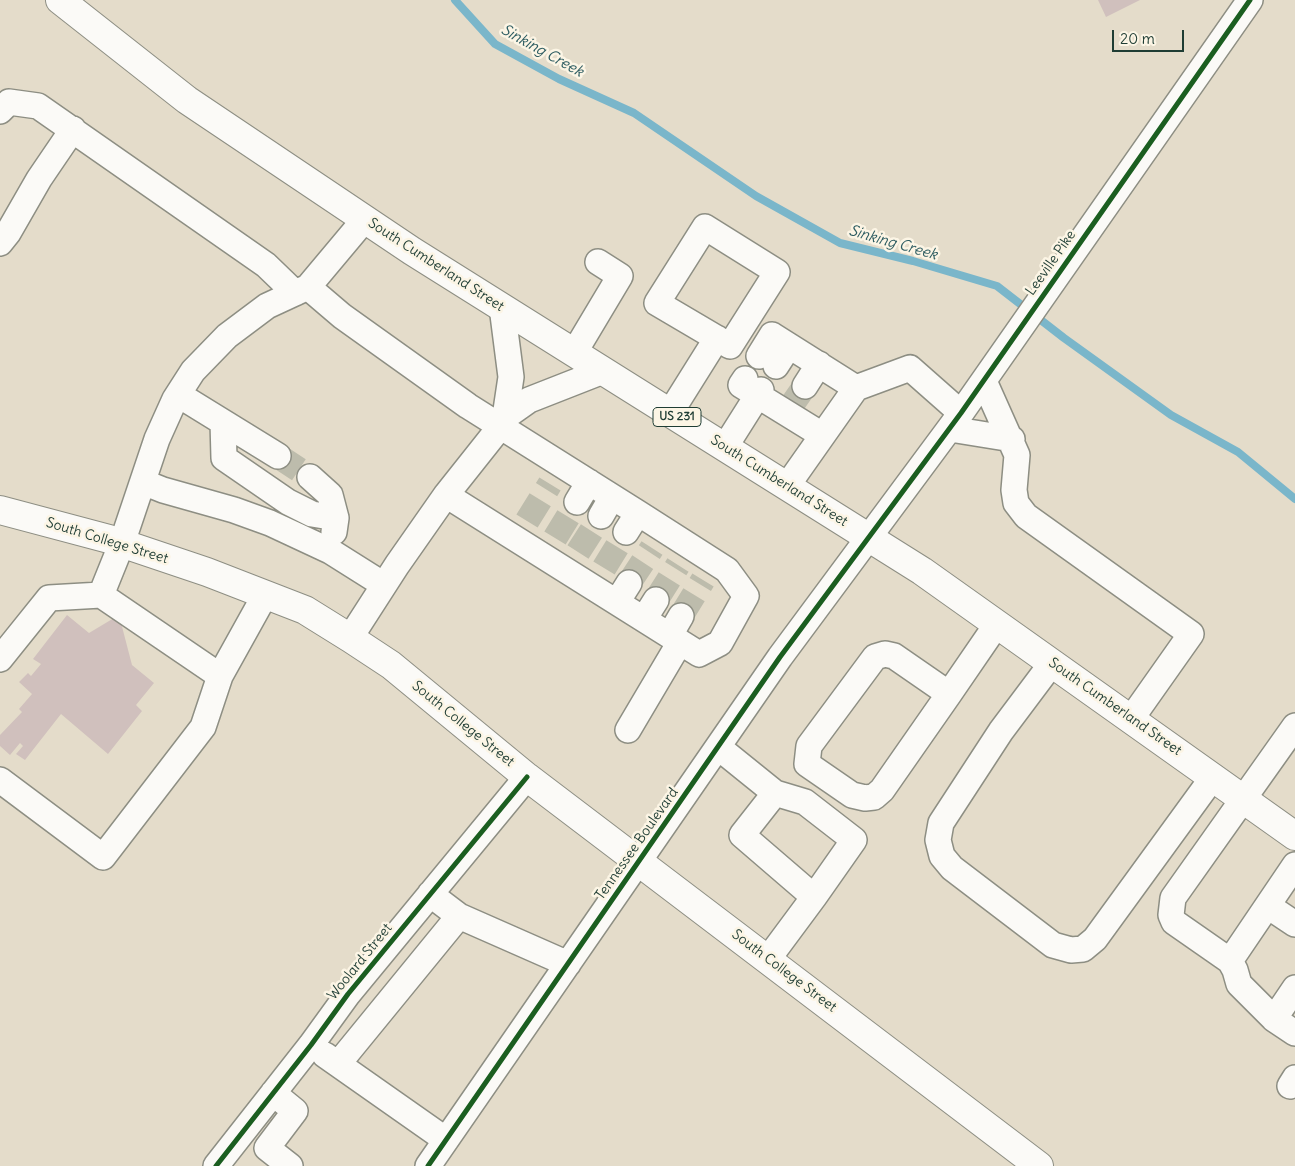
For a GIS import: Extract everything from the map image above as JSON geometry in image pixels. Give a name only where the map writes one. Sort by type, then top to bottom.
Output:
[{"type":"main road","name":"South Cumberland Street","points":[[60,0],[186,100],[412,251],[922,571],[1295,836]]},
{"type":"main road","name":"South College Street","points":[[0,510],[122,543],[207,572],[305,610],[350,638],[391,664],[527,777],[1040,1166]]},
{"type":"street","name":"Leeville Pike","points":[[869,538],[956,421],[1244,3]]},
{"type":"street","points":[[0,111],[9,102],[38,106],[301,290],[342,316],[468,406],[502,422],[556,474],[708,571],[727,570],[746,596],[720,643],[700,654],[677,631],[650,610],[598,577],[522,530],[446,495]]},
{"type":"street","points":[[0,243],[39,179],[73,129]]},
{"type":"street","points":[[101,595],[122,543],[157,440],[178,395],[193,371],[227,336],[266,306],[301,290],[365,219]]},
{"type":"street","points":[[705,227],[777,272],[730,346],[717,338],[657,303],[705,227]]},
{"type":"street","points":[[574,353],[620,276],[598,262]]},
{"type":"street","points":[[502,307],[511,377],[502,422]]},
{"type":"street","points":[[670,413],[717,338]]},
{"type":"street","points":[[775,356],[820,364],[856,388]]},
{"type":"street","points":[[804,386],[820,364]]},
{"type":"street","points":[[787,486],[856,388],[910,368],[956,421],[1012,439]]},
{"type":"street","points":[[350,638],[446,495],[502,422],[529,400],[603,371]]},
{"type":"street","points":[[984,381],[1012,439],[1017,455],[1014,490],[1016,502],[1026,516],[1191,634],[1131,719]]},
{"type":"street","points":[[725,447],[754,388],[822,436]]},
{"type":"street","points":[[178,395],[278,456]]},
{"type":"street","points":[[223,422],[224,458],[288,502],[312,514],[336,518]]},
{"type":"street","points":[[310,477],[330,495],[336,518],[330,551]]},
{"type":"street","points":[[143,482],[270,523],[330,551],[384,585]]},
{"type":"street","name":"Tennessee Boulevard","points":[[428,1166],[780,656],[869,538]]},
{"type":"street","points":[[0,659],[49,598],[101,595],[220,676]]},
{"type":"street","points":[[0,780],[103,857],[203,727],[220,676],[265,595]]},
{"type":"street","points":[[949,694],[894,656],[885,654],[875,657],[810,746],[807,764],[852,795],[865,798],[874,797],[882,790],[949,694],[997,624]]},
{"type":"street","points":[[628,730],[677,631]]},
{"type":"street","points":[[1052,663],[1001,731],[941,822],[938,840],[942,856],[952,868],[1052,945],[1071,950],[1083,949],[1095,939],[1213,777]]},
{"type":"street","points":[[1295,726],[1173,898],[1171,915],[1174,922],[1230,961],[1239,984],[1274,1019],[1295,1033]]},
{"type":"street","points":[[718,747],[775,793],[805,802],[854,840],[768,959]]},
{"type":"street","name":"Woolard Street","points":[[216,1166],[311,1045],[348,994],[527,777]]},
{"type":"street","points":[[775,793],[742,835],[814,897]]},
{"type":"street","points":[[1230,961],[1295,865]]},
{"type":"street","points":[[430,894],[459,916],[568,964]]},
{"type":"street","points":[[1268,906],[1295,924]]},
{"type":"street","points":[[338,1064],[459,916]]},
{"type":"street","points":[[1274,1019],[1295,988]]},
{"type":"street","points":[[311,1045],[446,1140]]},
{"type":"street","points":[[273,1093],[295,1111],[267,1148],[290,1166]]},
{"type":"building","points":[[1098,0],[1140,0],[1106,17]]},
{"type":"building","points":[[67,615],[89,633],[119,615],[132,665],[154,683],[136,705],[142,711],[108,754],[61,714],[25,760],[16,754],[23,746],[20,743],[10,755],[0,746],[0,735],[22,712],[19,709],[32,694],[19,682],[28,673],[31,676],[41,664],[33,659]]},
{"type":"waterway","name":"Sinking Creek","points":[[455,0],[495,44],[559,79],[634,113],[756,196],[840,243],[913,261],[997,286],[1064,338],[1171,415],[1238,452],[1295,499]]},
{"type":"tunnel","points":[[789,409],[805,386]]},
{"type":"tunnel","points":[[278,456],[310,477]]},
{"type":"tunnel","points":[[527,521],[550,484]]},
{"type":"tunnel","points":[[555,538],[577,502]]},
{"type":"tunnel","points":[[578,552],[601,516]]},
{"type":"tunnel","points":[[604,568],[626,532]]},
{"type":"tunnel","points":[[629,583],[652,548]]},
{"type":"tunnel","points":[[656,600],[678,565]]},
{"type":"tunnel","points":[[681,616],[703,580]]},
{"type":"cycle path","points":[[428,1166],[780,657],[961,413],[1250,0]]},
{"type":"cycle path","points":[[216,1166],[311,1045],[348,994],[527,777]]}]
